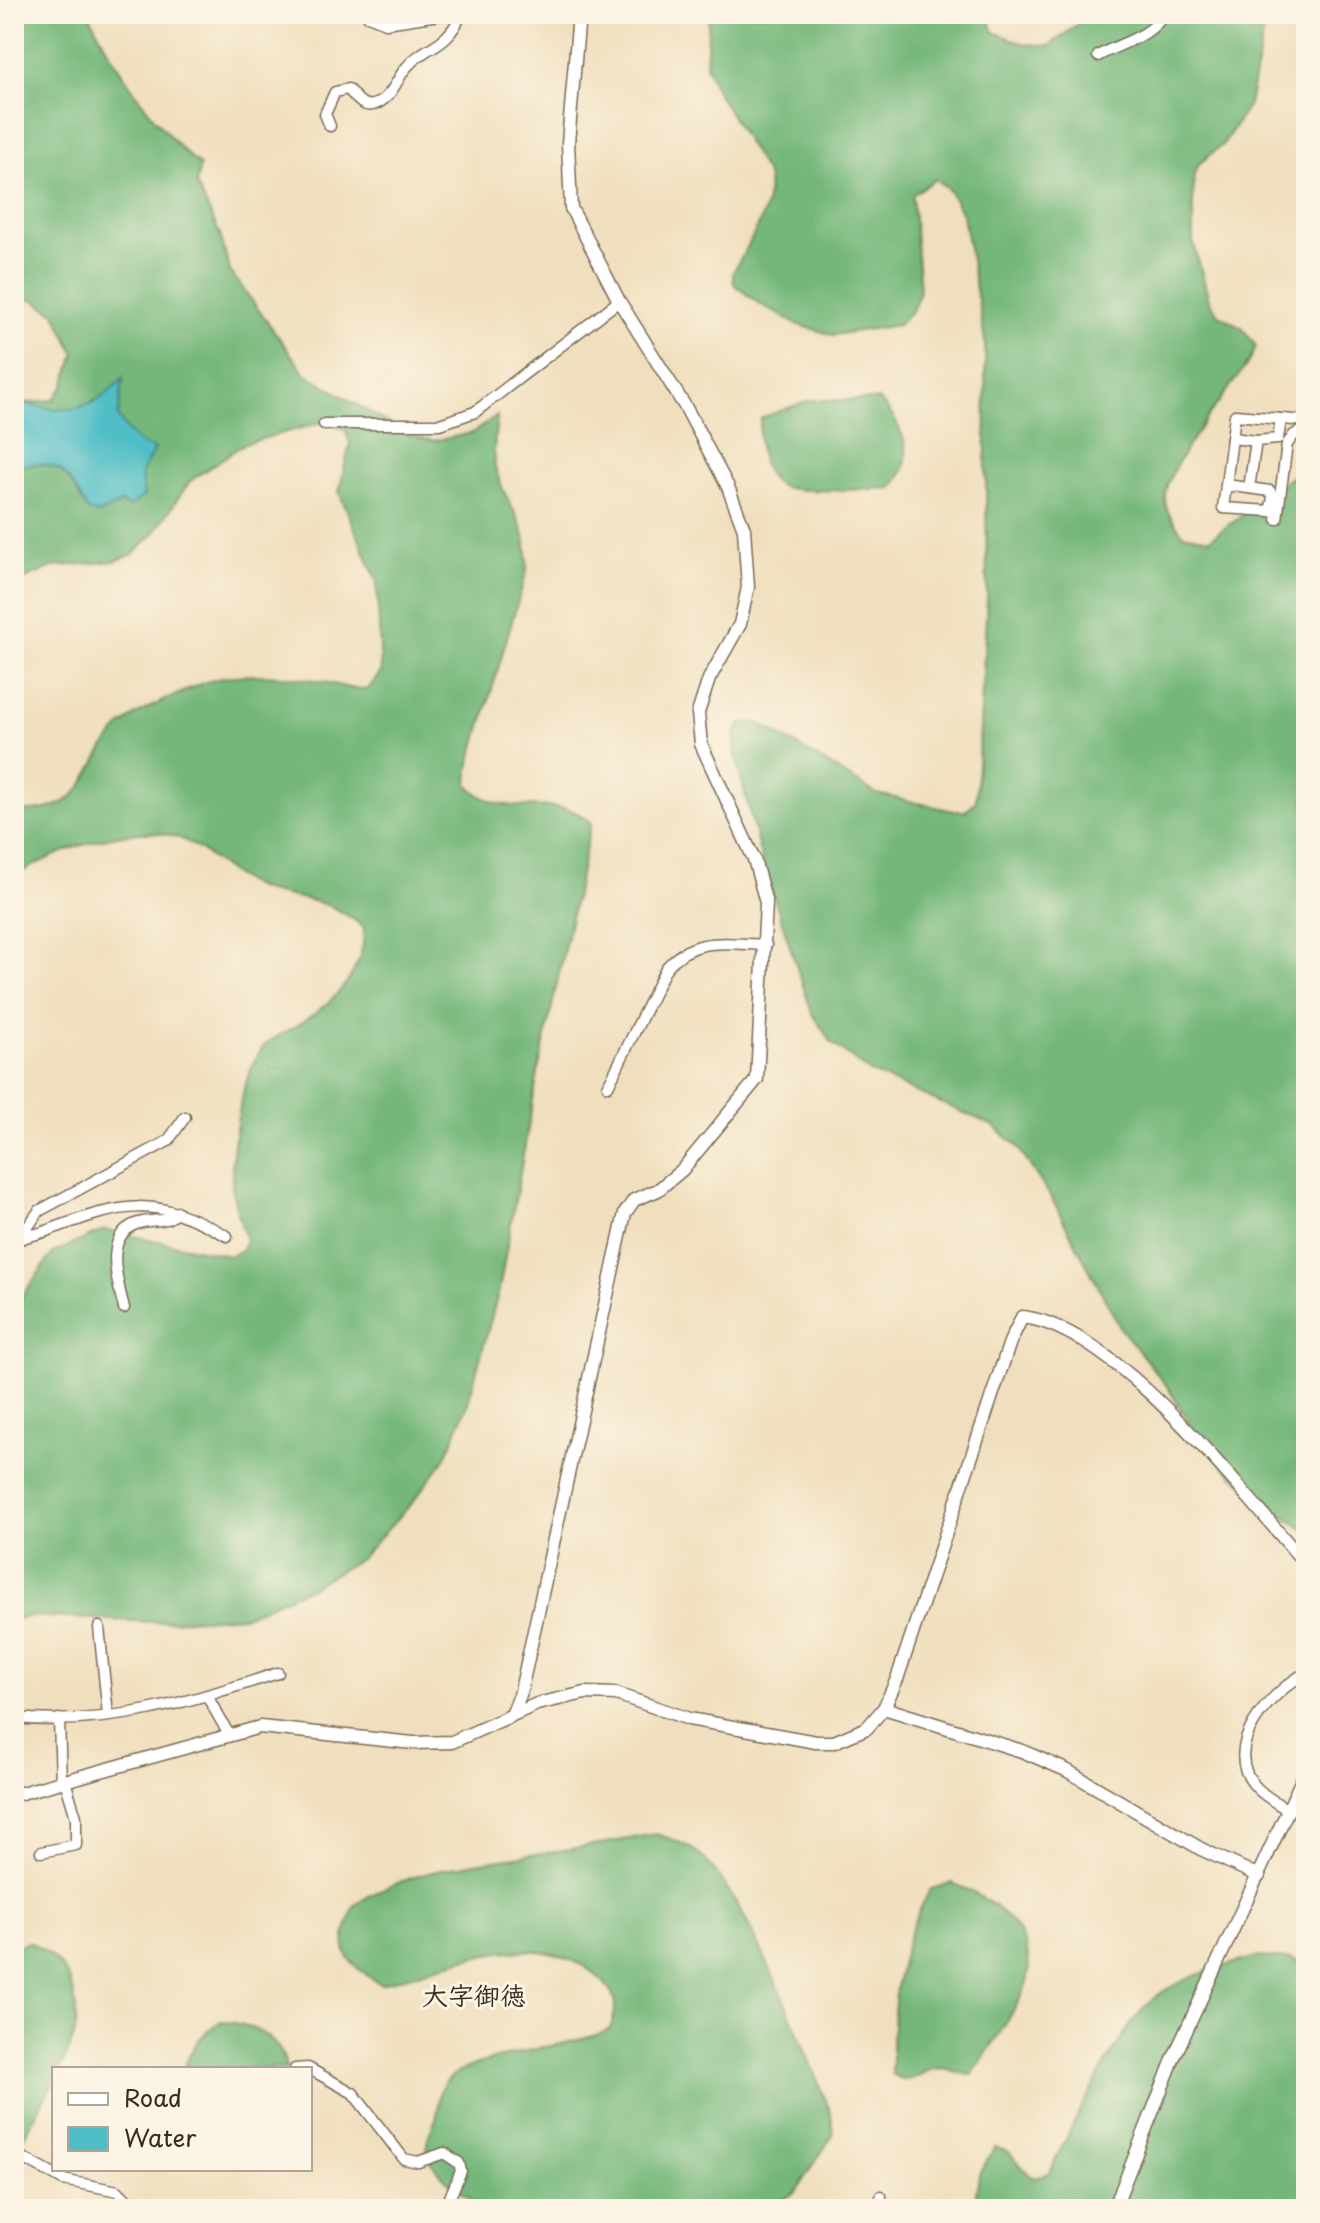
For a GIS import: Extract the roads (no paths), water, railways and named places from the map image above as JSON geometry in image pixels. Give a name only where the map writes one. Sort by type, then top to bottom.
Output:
[{"type":"street","points":[[368,16],[386,23],[445,14]]},
{"type":"street","points":[[330,126],[325,114],[335,92],[348,89],[359,102],[368,106],[378,104],[392,92],[405,68],[447,40],[461,14]]},
{"type":"street","points":[[512,1715],[520,1695],[625,1213],[634,1200],[658,1190],[682,1170],[757,1079],[766,945],[766,903],[754,859],[701,744],[698,713],[709,679],[740,624],[748,587],[744,529],[728,487],[686,408],[619,301],[571,208],[568,143],[579,14]]},
{"type":"street","points":[[1098,56],[1120,43],[1150,32],[1164,14]]},
{"type":"street","points":[[324,424],[440,424],[475,412],[619,301]]},
{"type":"street","points":[[1226,485],[1270,491],[1273,498],[1267,513],[1223,508],[1235,415],[1306,421]]},
{"type":"street","points":[[1232,438],[1256,441],[1278,439],[1281,419]]},
{"type":"street","points":[[1277,519],[1287,444],[1306,428]]},
{"type":"street","points":[[1249,488],[1256,441]]},
{"type":"street","points":[[608,1086],[666,968],[680,951],[701,944],[766,945]]},
{"type":"street","points":[[17,1240],[39,1211],[168,1141],[185,1117]]},
{"type":"street","points":[[17,1240],[120,1206],[178,1212],[227,1236]]},
{"type":"street","points":[[124,1308],[115,1261],[119,1238],[132,1225],[170,1219],[178,1212]]},
{"type":"street","points":[[14,1795],[228,1733],[260,1727],[433,1743],[452,1742],[512,1715],[559,1698],[585,1693],[616,1694],[689,1719],[816,1742],[847,1739],[867,1728],[884,1708],[1010,1342],[1022,1317],[1053,1326],[1118,1362],[1148,1389],[1306,1564]]},
{"type":"street","points":[[99,1627],[108,1715]]},
{"type":"street","points":[[14,1718],[59,1719],[157,1711],[278,1673]]},
{"type":"street","points":[[1289,1811],[1256,1788],[1247,1768],[1245,1749],[1257,1715],[1268,1700],[1306,1673]]},
{"type":"street","points":[[207,1696],[228,1733]]},
{"type":"street","points":[[884,1708],[1022,1751],[1066,1770],[1201,1849],[1259,1876]]},
{"type":"street","points":[[41,1852],[76,1845],[76,1817],[63,1781],[59,1719]]},
{"type":"street","points":[[1114,2209],[1174,2057],[1306,1771]]},
{"type":"street","points":[[312,2070],[353,2093],[404,2159],[418,2162],[444,2153],[459,2163],[461,2171],[445,2209]]},
{"type":"street","points":[[14,2153],[63,2180],[118,2191],[136,2209]]},
{"type":"street","points":[[879,2209],[881,2196]]},
{"type":"water","points":[[123,378],[118,417],[138,441],[155,449],[141,472],[144,496],[129,507],[121,503],[98,514],[88,511],[61,471],[43,464],[14,467],[14,401],[46,408],[73,409],[97,400]]},
{"type":"district","name":"大字御徳","points":[[474,1996]]}]
